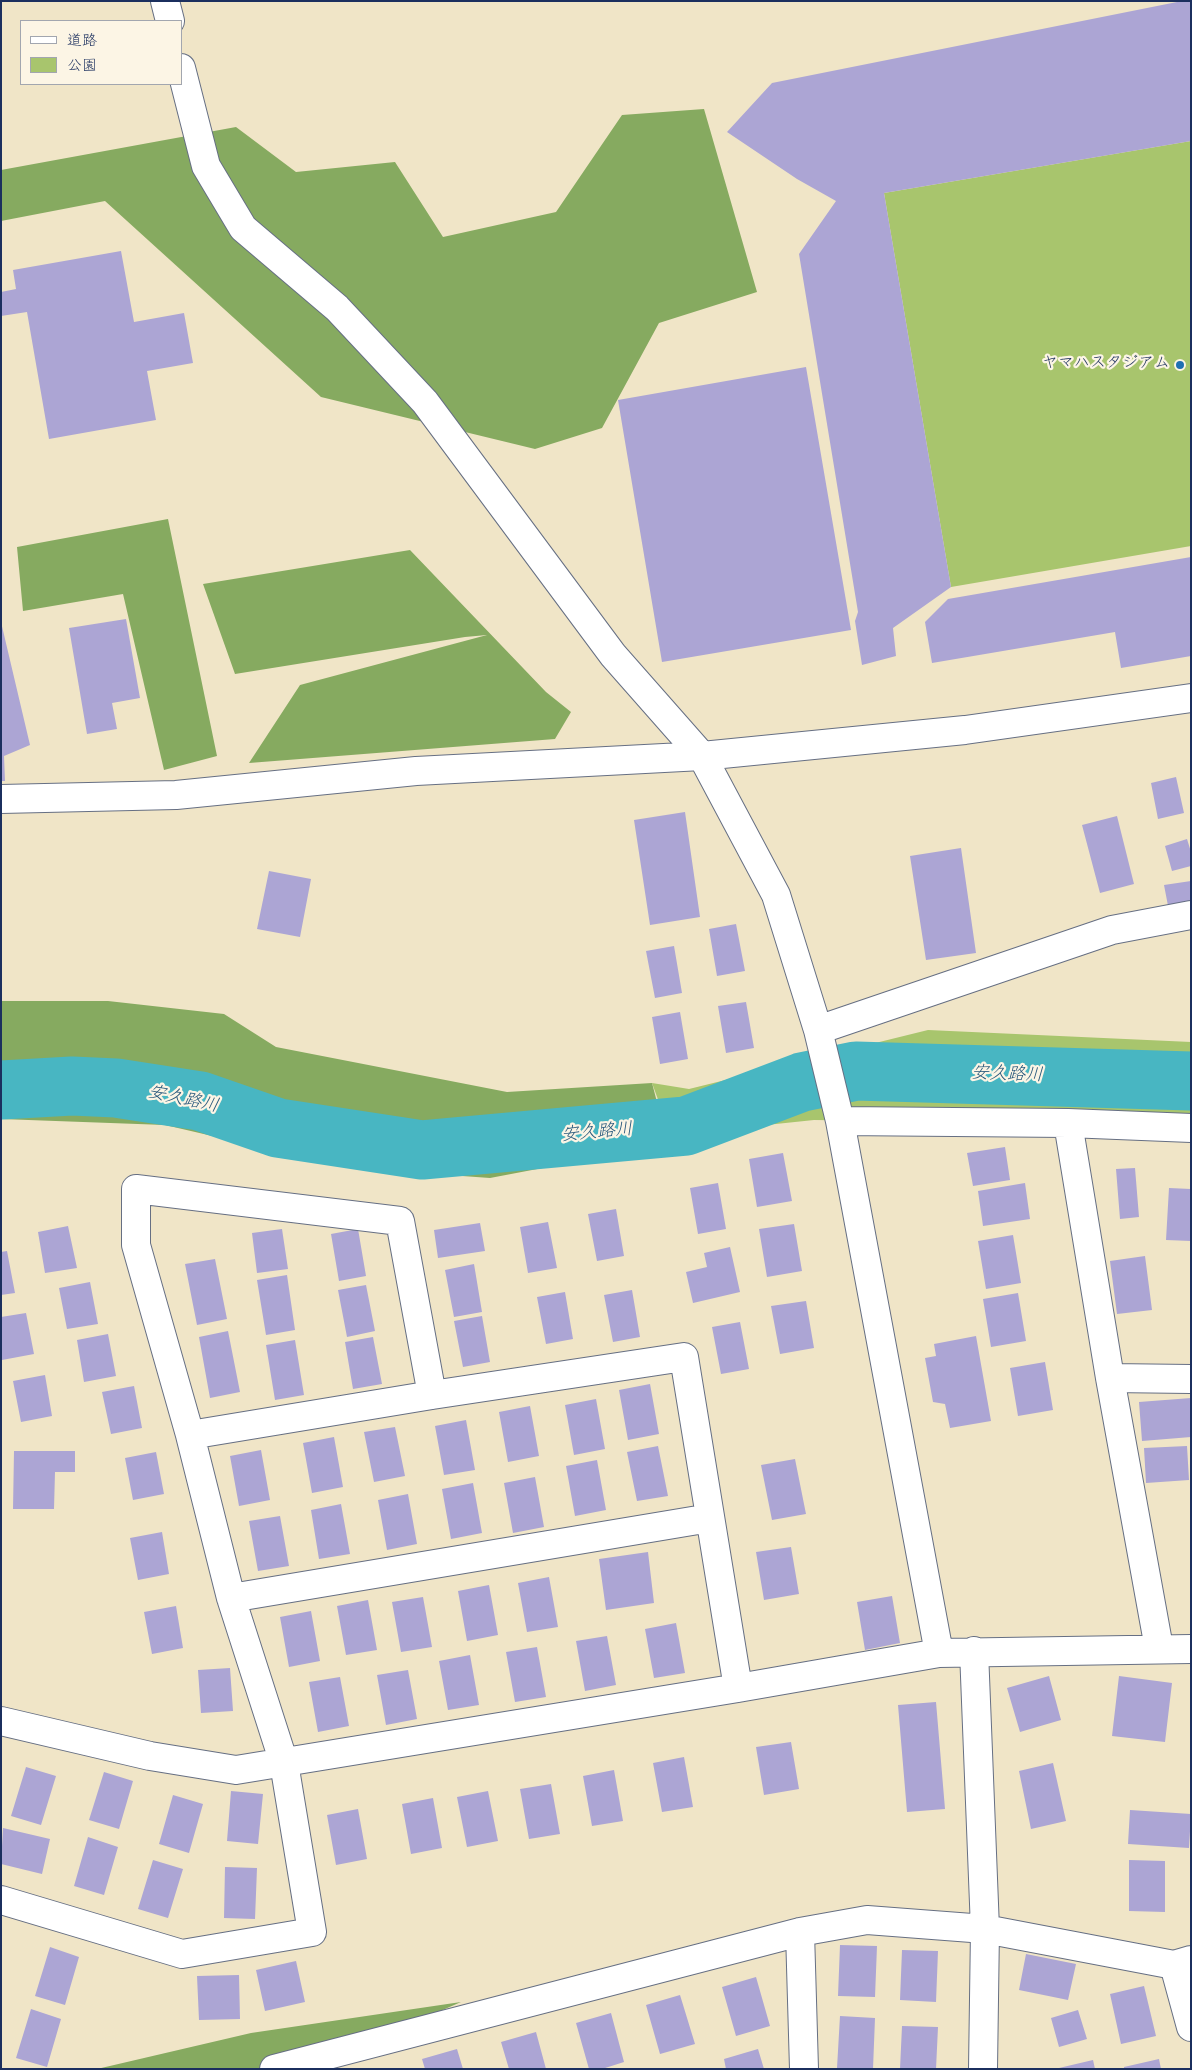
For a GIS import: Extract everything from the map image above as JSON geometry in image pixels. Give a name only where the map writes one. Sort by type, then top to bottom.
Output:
[{"type":"street","points":[[165,1],[170,20]]},
{"type":"street","points":[[182,72],[206,166],[243,228],[337,308],[425,402],[613,655],[702,756],[776,895],[821,1039],[837,1112],[939,1653]]},
{"type":"street","points":[[1,799],[176,795],[416,771],[702,756],[965,730],[1191,698]]},
{"type":"street","points":[[821,1039],[1112,930],[1191,915]]},
{"type":"street","points":[[837,1112],[1191,1128]]},
{"type":"street","points":[[1068,1122],[1110,1378],[1159,1648]]},
{"type":"street","points":[[1,1900],[182,1954],[312,1932],[284,1763],[231,1598],[190,1435],[136,1245],[136,1189],[400,1221],[432,1395]]},
{"type":"street","points":[[190,1435],[432,1395],[684,1357],[738,1688]]},
{"type":"street","points":[[1110,1378],[1191,1379]]},
{"type":"street","points":[[231,1598],[710,1518]]},
{"type":"street","points":[[1,1721],[150,1756],[236,1770],[738,1688],[939,1653],[1159,1648],[1191,1649]]},
{"type":"street","points":[[974,1651],[984,1929],[983,2069]]},
{"type":"street","points":[[274,2069],[800,1932],[867,1920],[984,1929],[1182,1962],[1191,2026]]},
{"type":"street","points":[[800,1932],[804,2069]]},
{"type":"green space","points":[[704,109],[757,292],[659,323],[602,428],[535,449],[321,397],[105,201],[1,221],[1,170],[236,127],[296,172],[395,162],[443,237],[556,212],[622,115]]},
{"type":"green space","points":[[1191,141],[1191,546],[951,587],[884,193]]},
{"type":"green space","points":[[168,519],[217,756],[164,770],[123,594],[23,611],[17,547]]},
{"type":"green space","points":[[410,550],[546,692],[571,712],[555,739],[249,763],[300,685],[487,635],[235,674],[203,584]]},
{"type":"green space","points":[[1,1001],[108,1001],[224,1014],[276,1047],[507,1092],[652,1083],[658,1106],[671,1135],[611,1155],[490,1178],[350,1168],[165,1125],[1,1119]]},
{"type":"green space","points":[[928,1030],[1191,1042],[1191,1128],[814,1120],[671,1135],[652,1083],[689,1089]]},
{"type":"green space","points":[[461,2002],[353,2049],[274,2069],[97,2069],[251,2033]]},
{"type":"building","points":[[1182,1],[1191,1],[1191,141],[884,193],[951,587],[893,628],[896,656],[862,665],[855,621],[858,612],[799,254],[836,201],[797,179],[727,132],[772,83]]},
{"type":"building","points":[[121,251],[134,322],[184,313],[193,363],[147,371],[156,420],[49,439],[27,312],[1,316],[1,292],[16,289],[13,270]]},
{"type":"building","points":[[806,367],[851,630],[662,662],[618,400]]},
{"type":"building","points":[[1191,557],[1191,656],[1121,668],[1115,632],[932,663],[925,622],[948,599]]},
{"type":"building","points":[[126,619],[140,698],[112,703],[117,729],[87,734],[69,628]]},
{"type":"building","points":[[1,622],[30,745],[4,756],[5,781],[1,781]]},
{"type":"building","points":[[1176,777],[1184,813],[1158,819],[1151,783]]},
{"type":"building","points":[[685,812],[700,917],[650,925],[634,820]]},
{"type":"building","points":[[1117,816],[1134,884],[1100,893],[1082,825]]},
{"type":"building","points":[[1187,839],[1191,852],[1191,866],[1172,871],[1165,846]]},
{"type":"building","points":[[961,848],[976,953],[926,960],[910,856]]},
{"type":"building","points":[[269,871],[311,879],[300,937],[257,929]]},
{"type":"building","points":[[1191,881],[1191,907],[1169,911],[1164,885]]},
{"type":"building","points":[[736,924],[745,971],[717,976],[709,929]]},
{"type":"building","points":[[674,946],[682,993],[655,998],[646,951]]},
{"type":"building","points":[[746,1002],[754,1048],[726,1053],[718,1006]]},
{"type":"building","points":[[680,1012],[688,1059],[660,1064],[652,1017]]},
{"type":"building","points":[[1005,1147],[1010,1180],[973,1186],[967,1153]]},
{"type":"building","points":[[783,1153],[792,1201],[757,1207],[749,1159]]},
{"type":"building","points":[[1135,1168],[1139,1217],[1120,1219],[1116,1169]]},
{"type":"building","points":[[718,1183],[726,1229],[698,1234],[690,1188]]},
{"type":"building","points":[[1025,1183],[1030,1219],[983,1226],[978,1191]]},
{"type":"building","points":[[1169,1188],[1191,1189],[1191,1241],[1166,1240]]},
{"type":"building","points":[[616,1209],[624,1256],[597,1261],[588,1214]]},
{"type":"building","points":[[548,1222],[557,1268],[528,1273],[520,1227]]},
{"type":"building","points":[[480,1223],[485,1251],[438,1258],[434,1230]]},
{"type":"building","points":[[794,1224],[802,1271],[767,1277],[759,1229]]},
{"type":"building","points":[[68,1226],[77,1268],[45,1273],[38,1232]]},
{"type":"building","points":[[282,1229],[288,1269],[257,1273],[252,1233]]},
{"type":"building","points":[[358,1229],[366,1276],[339,1281],[331,1234]]},
{"type":"building","points":[[1013,1235],[1021,1283],[986,1289],[978,1241]]},
{"type":"building","points":[[730,1247],[740,1292],[693,1303],[686,1272],[707,1267],[704,1253]]},
{"type":"building","points":[[7,1251],[15,1293],[1,1295],[1,1252]]},
{"type":"building","points":[[1145,1256],[1152,1310],[1117,1314],[1110,1261]]},
{"type":"building","points":[[215,1259],[227,1319],[197,1325],[185,1264]]},
{"type":"building","points":[[474,1264],[482,1312],[454,1317],[445,1270]]},
{"type":"building","points":[[287,1275],[295,1330],[266,1335],[257,1280]]},
{"type":"building","points":[[90,1282],[98,1324],[67,1329],[59,1288]]},
{"type":"building","points":[[366,1285],[375,1331],[347,1337],[338,1290]]},
{"type":"building","points":[[632,1290],[640,1337],[613,1342],[604,1295]]},
{"type":"building","points":[[565,1292],[573,1339],[546,1344],[537,1297]]},
{"type":"building","points":[[1018,1293],[1026,1341],[991,1347],[983,1299]]},
{"type":"building","points":[[806,1301],[814,1348],[780,1354],[771,1306]]},
{"type":"building","points":[[26,1313],[34,1354],[2,1360],[1,1317]]},
{"type":"building","points":[[482,1316],[490,1362],[463,1367],[454,1321]]},
{"type":"building","points":[[740,1322],[749,1369],[721,1374],[712,1327]]},
{"type":"building","points":[[228,1331],[240,1392],[210,1398],[199,1337]]},
{"type":"building","points":[[108,1334],[116,1376],[84,1382],[77,1340]]},
{"type":"building","points":[[976,1336],[991,1421],[950,1428],[945,1404],[933,1402],[925,1358],[936,1356],[934,1344]]},
{"type":"building","points":[[373,1337],[382,1384],[353,1389],[345,1342]]},
{"type":"building","points":[[295,1340],[304,1395],[275,1400],[266,1345]]},
{"type":"building","points":[[1045,1362],[1053,1410],[1018,1416],[1010,1368]]},
{"type":"building","points":[[45,1375],[52,1416],[21,1422],[13,1381]]},
{"type":"building","points":[[650,1384],[659,1434],[628,1440],[619,1390]]},
{"type":"building","points":[[134,1386],[142,1428],[111,1434],[102,1392]]},
{"type":"building","points":[[1191,1398],[1191,1437],[1142,1441],[1139,1402]]},
{"type":"building","points":[[596,1399],[605,1449],[574,1455],[565,1405]]},
{"type":"building","points":[[530,1406],[539,1456],[508,1462],[499,1412]]},
{"type":"building","points":[[466,1420],[475,1470],[444,1475],[435,1426]]},
{"type":"building","points":[[395,1427],[405,1476],[374,1482],[364,1432]]},
{"type":"building","points":[[334,1437],[343,1487],[312,1493],[303,1443]]},
{"type":"building","points":[[658,1446],[668,1496],[637,1501],[627,1452]]},
{"type":"building","points":[[1187,1446],[1189,1480],[1146,1483],[1144,1448]]},
{"type":"building","points":[[261,1450],[270,1500],[239,1506],[230,1456]]},
{"type":"building","points":[[14,1451],[75,1451],[75,1472],[55,1472],[54,1509],[13,1509]]},
{"type":"building","points":[[156,1452],[164,1494],[133,1500],[125,1458]]},
{"type":"building","points":[[795,1459],[806,1514],[772,1520],[761,1465]]},
{"type":"building","points":[[597,1460],[606,1510],[575,1516],[566,1466]]},
{"type":"building","points":[[535,1477],[544,1527],[513,1533],[504,1483]]},
{"type":"building","points":[[473,1483],[482,1533],[451,1539],[442,1489]]},
{"type":"building","points":[[408,1494],[417,1544],[387,1550],[378,1500]]},
{"type":"building","points":[[341,1504],[350,1554],[319,1559],[311,1510]]},
{"type":"building","points":[[280,1516],[289,1566],[258,1571],[249,1521]]},
{"type":"building","points":[[162,1532],[169,1574],[138,1580],[130,1538]]},
{"type":"building","points":[[791,1547],[799,1594],[764,1600],[756,1552]]},
{"type":"building","points":[[648,1552],[654,1603],[606,1610],[599,1559]]},
{"type":"building","points":[[549,1577],[558,1627],[527,1632],[518,1583]]},
{"type":"building","points":[[489,1585],[498,1635],[467,1641],[458,1591]]},
{"type":"building","points":[[892,1596],[900,1643],[865,1650],[857,1602]]},
{"type":"building","points":[[423,1597],[432,1647],[401,1652],[392,1602]]},
{"type":"building","points":[[368,1600],[377,1650],[346,1655],[337,1606]]},
{"type":"building","points":[[176,1606],[183,1648],[152,1654],[144,1612]]},
{"type":"building","points":[[311,1611],[320,1661],[289,1667],[280,1617]]},
{"type":"building","points":[[676,1623],[685,1673],[654,1678],[645,1629]]},
{"type":"building","points":[[607,1636],[616,1685],[585,1691],[576,1641]]},
{"type":"building","points":[[537,1647],[546,1697],[515,1702],[506,1652]]},
{"type":"building","points":[[470,1655],[479,1705],[448,1710],[439,1661]]},
{"type":"building","points":[[230,1668],[233,1711],[201,1713],[198,1670]]},
{"type":"building","points":[[408,1670],[417,1719],[386,1725],[377,1675]]},
{"type":"building","points":[[1049,1676],[1061,1720],[1020,1732],[1007,1688]]},
{"type":"building","points":[[1119,1676],[1172,1683],[1165,1742],[1112,1736]]},
{"type":"building","points":[[340,1677],[349,1726],[318,1732],[309,1682]]},
{"type":"building","points":[[936,1702],[945,1809],[907,1812],[898,1705]]},
{"type":"building","points":[[791,1742],[799,1789],[764,1795],[756,1747]]},
{"type":"building","points":[[684,1757],[693,1807],[662,1812],[653,1763]]},
{"type":"building","points":[[1053,1763],[1066,1821],[1031,1829],[1019,1771]]},
{"type":"building","points":[[26,1767],[56,1776],[41,1825],[11,1816]]},
{"type":"building","points":[[614,1770],[623,1821],[592,1826],[583,1776]]},
{"type":"building","points":[[104,1772],[133,1781],[119,1829],[89,1820]]},
{"type":"building","points":[[551,1784],[560,1834],[529,1839],[520,1789]]},
{"type":"building","points":[[231,1791],[263,1794],[258,1844],[227,1841]]},
{"type":"building","points":[[488,1791],[498,1841],[467,1847],[457,1797]]},
{"type":"building","points":[[173,1795],[203,1804],[189,1853],[159,1844]]},
{"type":"building","points":[[433,1798],[442,1848],[411,1854],[402,1804]]},
{"type":"building","points":[[358,1809],[367,1859],[336,1865],[327,1815]]},
{"type":"building","points":[[1130,1810],[1191,1814],[1189,1848],[1128,1844]]},
{"type":"building","points":[[3,1828],[50,1839],[42,1874],[1,1864]]},
{"type":"building","points":[[88,1837],[118,1847],[104,1895],[74,1886]]},
{"type":"building","points":[[153,1860],[183,1869],[168,1918],[138,1909]]},
{"type":"building","points":[[1129,1860],[1165,1861],[1165,1912],[1129,1911]]},
{"type":"building","points":[[225,1867],[257,1868],[255,1919],[224,1918]]},
{"type":"building","points":[[840,1945],[877,1946],[875,1997],[838,1996]]},
{"type":"building","points":[[50,1947],[79,1957],[65,2005],[35,1996]]},
{"type":"building","points":[[902,1950],[938,1951],[936,2002],[900,2000]]},
{"type":"building","points":[[1026,1954],[1076,1964],[1068,2000],[1019,1990]]},
{"type":"building","points":[[296,1961],[305,2002],[265,2011],[256,1970]]},
{"type":"building","points":[[239,1975],[240,2019],[199,2020],[197,1976]]},
{"type":"building","points":[[756,1977],[770,2026],[736,2036],[722,1987]]},
{"type":"building","points":[[1144,1986],[1156,2036],[1121,2044],[1110,1994]]},
{"type":"building","points":[[680,1995],[695,2044],[660,2054],[646,2005]]},
{"type":"building","points":[[31,2009],[61,2019],[47,2067],[16,2058]]},
{"type":"building","points":[[1078,2010],[1087,2039],[1059,2047],[1051,2018]]},
{"type":"building","points":[[611,2013],[624,2062],[602,2069],[589,2069],[576,2023]]},
{"type":"building","points":[[840,2016],[875,2018],[873,2069],[837,2068]]},
{"type":"building","points":[[902,2026],[938,2027],[936,2069],[900,2069]]},
{"type":"building","points":[[536,2032],[546,2069],[509,2069],[501,2042]]},
{"type":"building","points":[[457,2049],[463,2069],[425,2069],[422,2059]]},
{"type":"building","points":[[758,2049],[764,2069],[726,2069],[724,2059]]},
{"type":"building","points":[[1159,2059],[1161,2069],[1124,2069],[1124,2067]]},
{"type":"building","points":[[1093,2060],[1095,2069],[1059,2069],[1059,2068]]},
{"type":"waterway","name":"安久路川","points":[[1,1090],[72,1086],[116,1088],[200,1101],[278,1128],[422,1150],[686,1126],[802,1082],[856,1071],[1191,1081]]},
{"type":"place","name":"ヤマハスタジアム","points":[[1180,365]]}]
